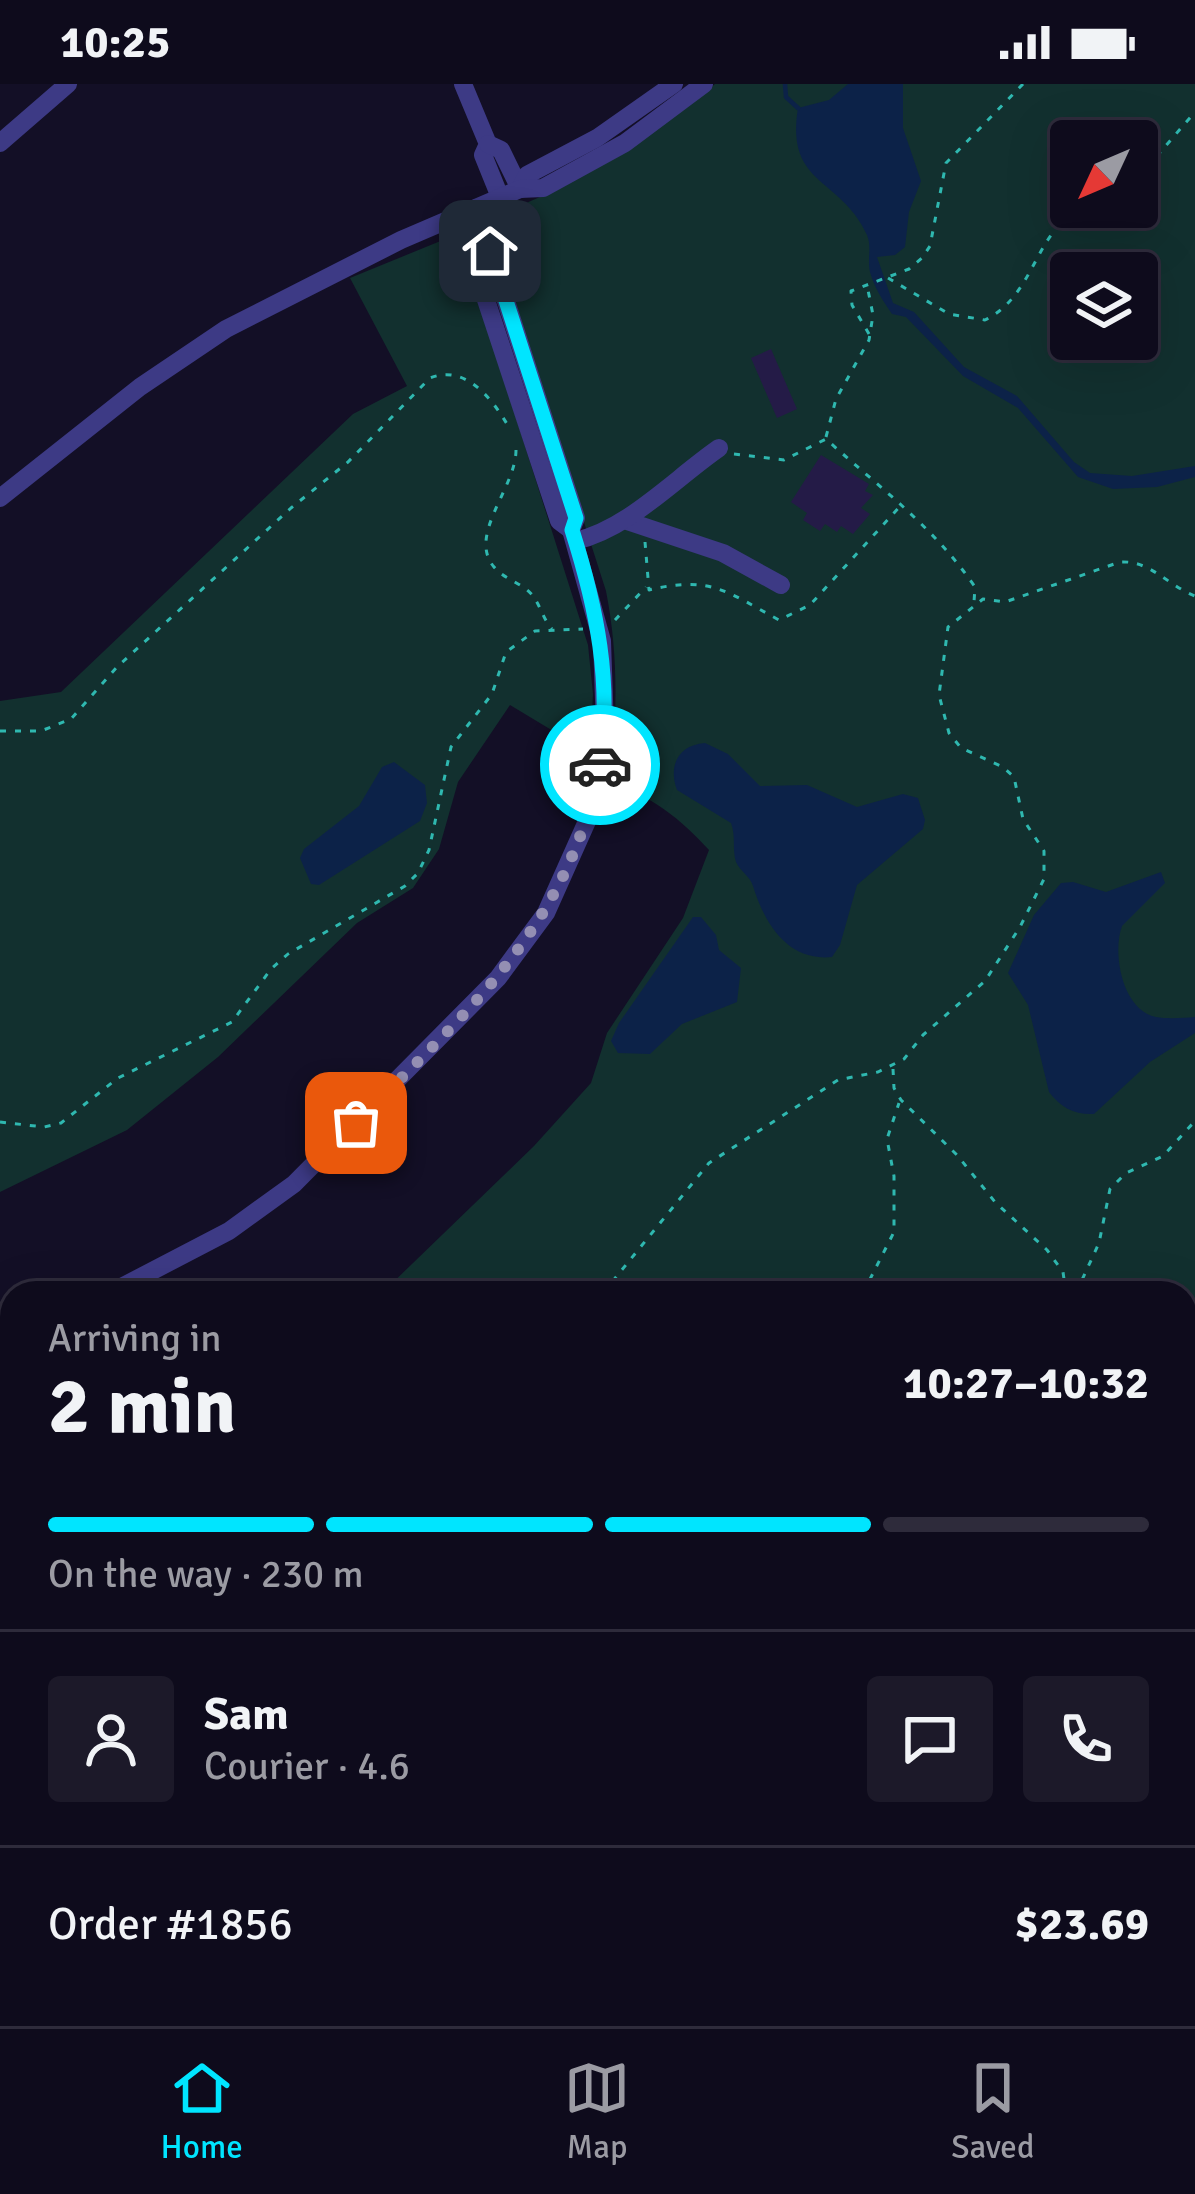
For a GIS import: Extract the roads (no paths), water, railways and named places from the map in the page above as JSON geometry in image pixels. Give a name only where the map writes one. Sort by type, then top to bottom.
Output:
[{"type":"street","points":[[0,143],[68,84]]},
{"type":"street","points":[[463,84],[488,144],[501,150],[520,188]]},
{"type":"street","points":[[520,188],[526,175],[597,138],[674,84]]},
{"type":"street","points":[[0,498],[140,387],[226,329],[328,273],[467,211],[520,188],[544,188],[595,161],[704,84]]},
{"type":"street","points":[[488,144],[483,155],[500,197]]},
{"type":"street","points":[[133,1281],[268,1206],[442,1036],[527,942],[562,884],[594,797],[607,694],[598,625],[573,536],[559,521],[467,211]]},
{"type":"street","points":[[573,536],[608,533],[719,448]]},
{"type":"street","points":[[627,521],[723,553],[781,585]]},
{"type":"water","points":[[848,84],[903,84],[903,128],[921,181],[909,212],[905,247],[895,255],[877,257],[893,303],[914,312],[964,367],[1017,396],[1074,462],[1090,473],[1132,476],[1195,466],[1195,477],[1157,487],[1113,489],[1078,477],[1018,408],[963,376],[906,317],[892,314],[872,278],[867,235],[856,216],[807,167],[796,133],[798,108],[829,100]]},
{"type":"water","points":[[705,743],[728,754],[760,786],[807,785],[857,807],[903,794],[918,798],[923,829],[857,885],[840,945],[832,957],[802,953],[780,937],[752,882],[736,862],[731,823],[677,790],[678,758],[688,748]]},
{"type":"water","points":[[394,762],[425,785],[427,803],[420,821],[319,885],[311,884],[300,858],[304,849],[359,806],[382,767]]},
{"type":"water","points":[[1161,872],[1165,883],[1122,926],[1119,965],[1135,1004],[1160,1018],[1195,1017],[1195,1033],[1150,1062],[1094,1114],[1075,1112],[1049,1092],[1028,1005],[1008,973],[1034,915],[1061,883],[1106,892]]},
{"type":"water","points":[[693,917],[701,917],[716,935],[719,950],[741,968],[737,1002],[682,1024],[650,1054],[618,1053],[611,1041],[619,1023]]},
{"type":"waterway","points":[[785,84],[786,97],[798,108]]}]
